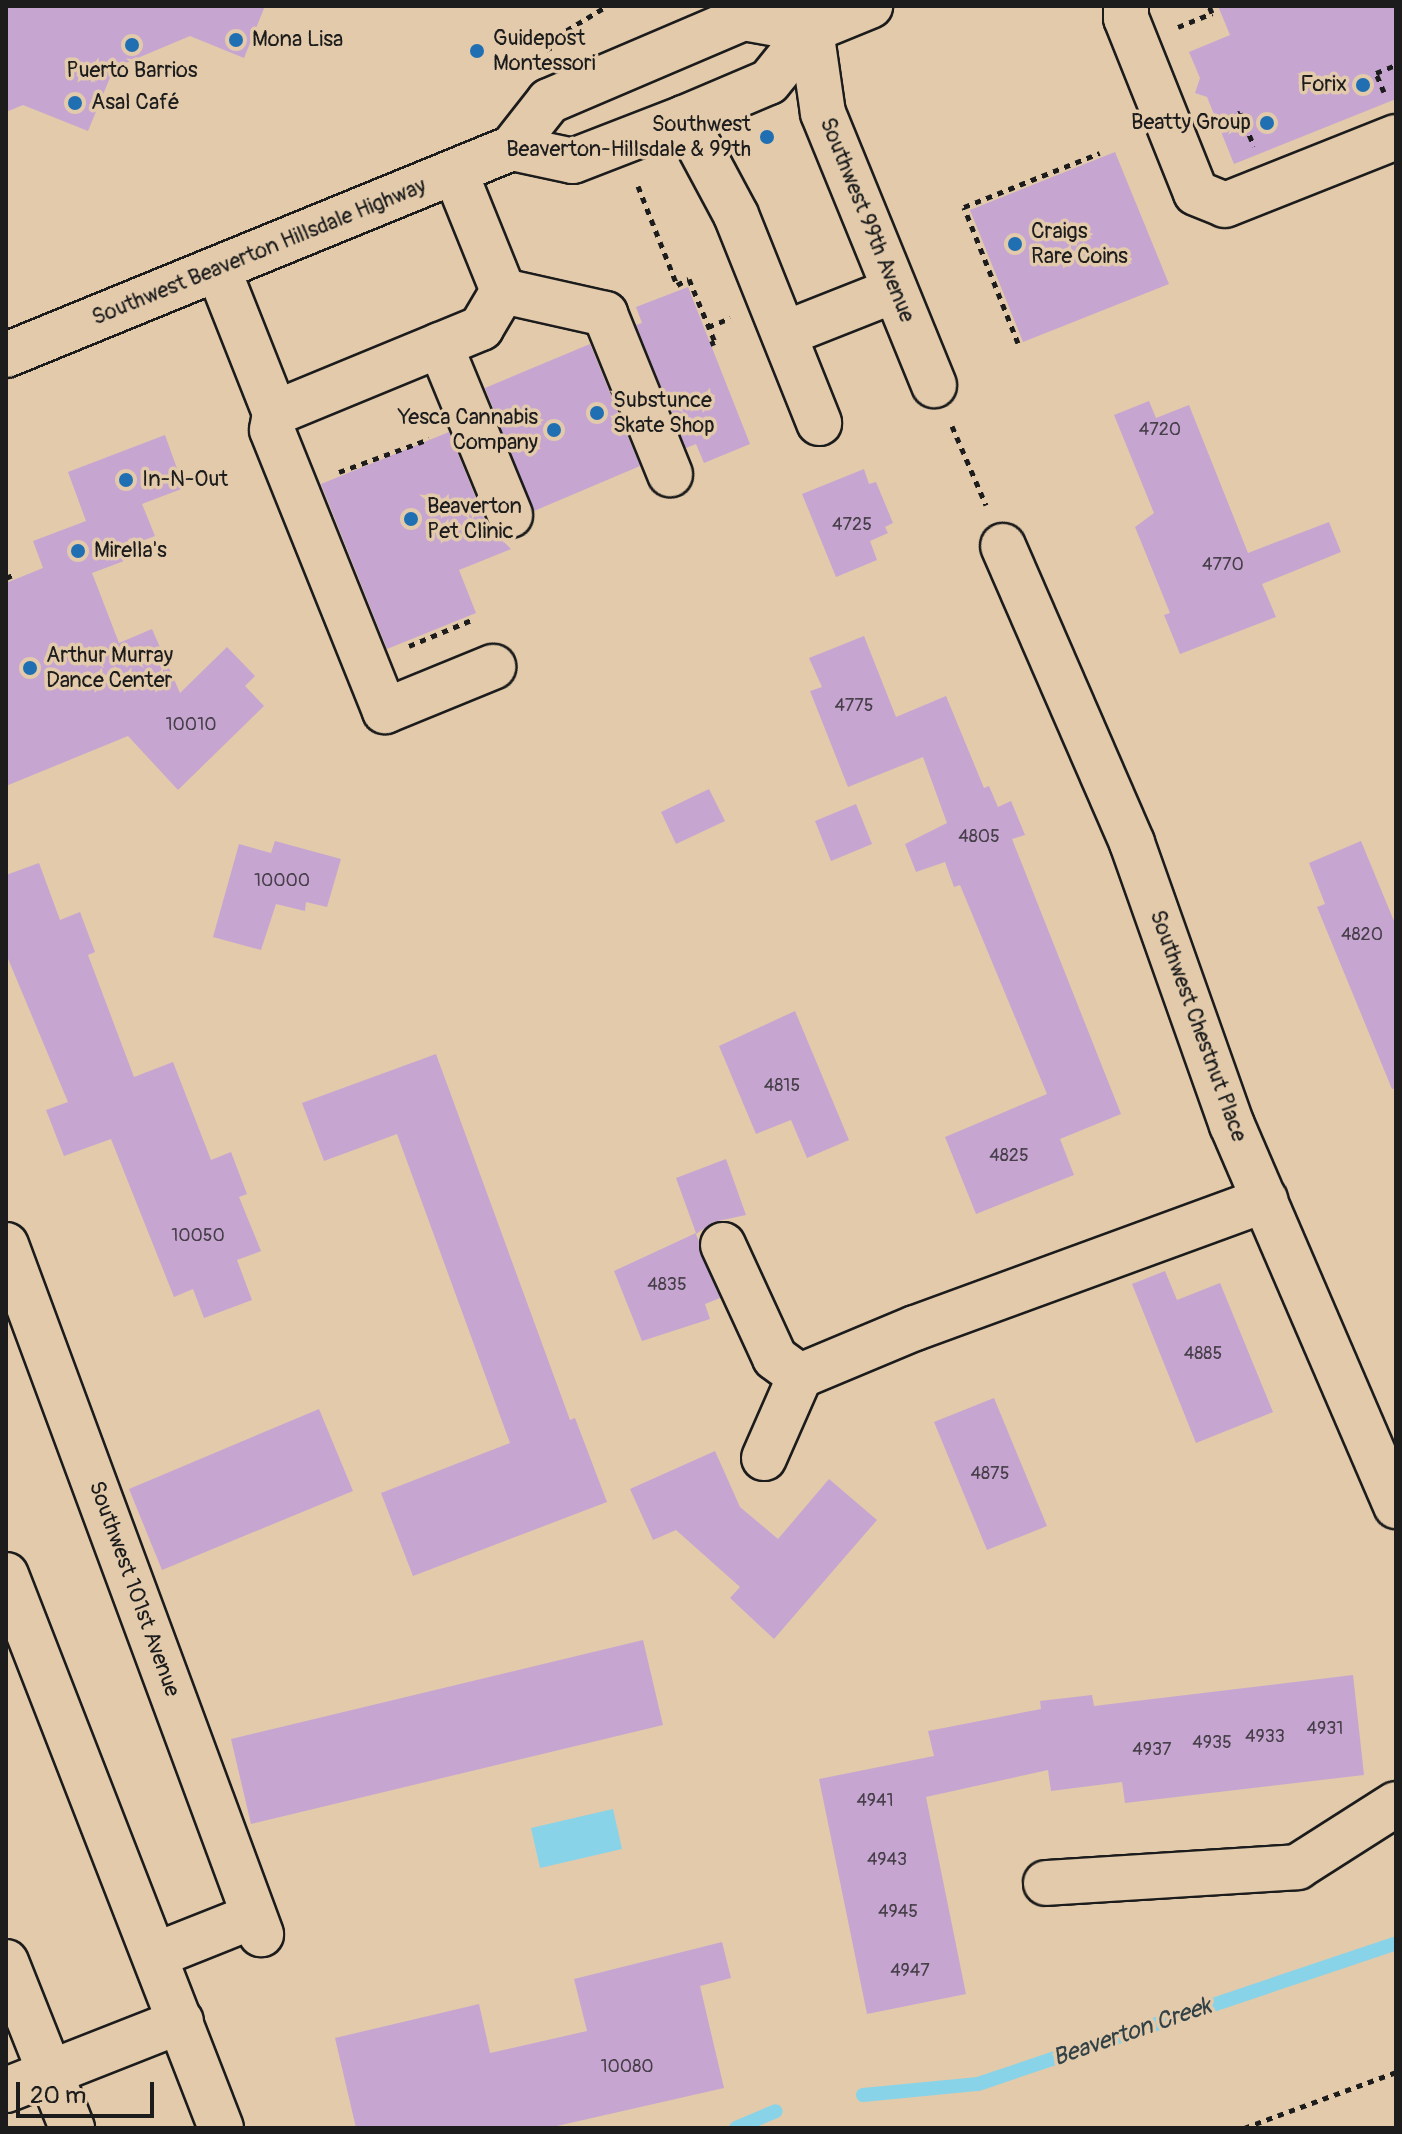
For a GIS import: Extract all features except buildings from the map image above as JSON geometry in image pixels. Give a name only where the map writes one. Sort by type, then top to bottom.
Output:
[{"type":"street","points":[[512,148],[573,161],[684,118],[769,82],[807,18],[870,6]]},
{"type":"street","points":[[1120,10],[1196,193],[1225,205],[1396,137]]},
{"type":"street","name":"Southwest Beaverton Hillsdale Highway","points":[[6,355],[512,148],[549,101],[744,18],[807,18]]},
{"type":"street","name":"Southwest 99th Avenue","points":[[807,18],[823,113],[934,385]]},
{"type":"street","points":[[684,118],[736,215],[819,423]]},
{"type":"street","points":[[455,172],[503,291]]},
{"type":"street","points":[[218,269],[275,413],[272,430],[370,644],[385,711],[493,667]]},
{"type":"street","points":[[784,334],[895,290]]},
{"type":"street","points":[[275,413],[481,328],[503,291]]},
{"type":"street","points":[[503,291],[605,314],[670,474]]},
{"type":"street","points":[[440,345],[510,515]]},
{"type":"street","name":"Southwest Chestnut Place","points":[[1003,546],[1132,843],[1232,1125],[1396,1506]]},
{"type":"street","points":[[764,1458],[800,1376],[943,1318],[1265,1200]]},
{"type":"street","name":"Southwest 101st Avenue","points":[[6,1245],[258,1925],[156,1955]]},
{"type":"street","points":[[723,1245],[775,1358],[800,1376]]},
{"type":"street","points":[[6,1575],[221,2128]]},
{"type":"street","points":[[1046,1883],[1297,1867],[1396,1804]]},
{"type":"street","points":[[6,1962],[72,2128]]},
{"type":"street","points":[[6,2090],[181,2021]]},
{"type":"path","points":[[553,59],[546,43],[607,6]]},
{"type":"path","points":[[1177,42],[1172,29],[1212,13],[1209,6]]},
{"type":"path","points":[[1206,113],[1211,124],[1240,113],[1271,188]]},
{"type":"path","points":[[1018,343],[992,271],[961,208],[1002,189],[1036,181],[1100,153]]},
{"type":"path","points":[[636,181],[677,285],[689,279],[715,342],[710,344]]},
{"type":"path","points":[[934,385],[1003,546]]},
{"type":"path","points":[[332,475],[428,437],[431,444]]},
{"type":"path","points":[[6,578],[15,574]]},
{"type":"path","points":[[1244,2128],[1396,2072]]},
{"type":"water","points":[[613,1809],[622,1849],[540,1868],[531,1828]]},
{"type":"waterway","name":"Beaverton Creek","points":[[863,2095],[978,2084],[1396,1943]]},
{"type":"waterway","name":"Beaverton Creek","points":[[736,2128],[776,2111]]},
{"type":"place","name":"Mona Lisa","points":[[236,40]]},
{"type":"place","name":"Puerto Barrios","points":[[132,45]]},
{"type":"place","name":"Guidepost Montessori","points":[[477,51]]},
{"type":"place","name":"Forix","points":[[1363,85]]},
{"type":"place","name":"Asal Café","points":[[75,103]]},
{"type":"place","name":"Beatty Group","points":[[1267,123]]},
{"type":"place","name":"Southwest Beaverton-Hillsdale & 99th","points":[[767,137]]},
{"type":"place","name":"Craigs Rare Coins","points":[[1015,244]]},
{"type":"place","name":"Substunce Skate Shop","points":[[597,413]]},
{"type":"place","name":"Yesca Cannabis Company","points":[[554,430]]},
{"type":"place","name":"In-N-Out","points":[[126,480]]},
{"type":"place","name":"Beaverton Pet Clinic","points":[[411,519]]},
{"type":"place","name":"Mirella's","points":[[78,551]]},
{"type":"place","name":"Arthur Murray Dance Center","points":[[30,668]]}]
